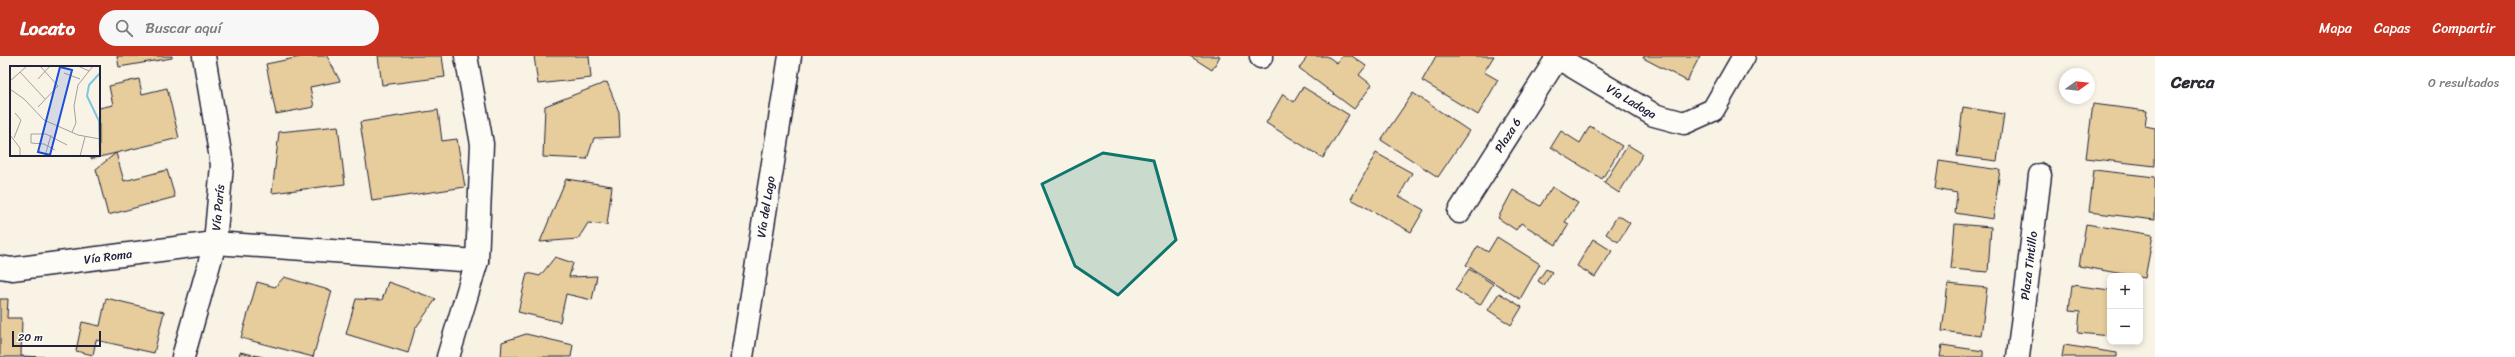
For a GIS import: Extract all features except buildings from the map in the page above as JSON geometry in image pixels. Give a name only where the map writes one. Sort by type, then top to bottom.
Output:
[{"type":"street","name":"Vía París","points":[[183,357],[216,243],[222,165],[204,56]]},
{"type":"street","points":[[448,357],[477,261],[482,144],[466,56]]},
{"type":"street","name":"Vía del Lago","points":[[742,357],[790,56]]},
{"type":"street","name":"Vía Ladoga","points":[[1556,57],[1654,115],[1684,123],[1713,110],[1744,56]]},
{"type":"street","name":"Plaza 6","points":[[1459,212],[1556,57]]},
{"type":"street","name":"Plaza Tintillo","points":[[2018,357],[2040,175]]},
{"type":"street","name":"Vía Roma","points":[[0,267],[12,269],[216,243],[477,261]]},
{"type":"highlighted area","points":[[1103,153],[1154,161],[1176,240],[1118,295],[1075,266],[1042,184]]}]
